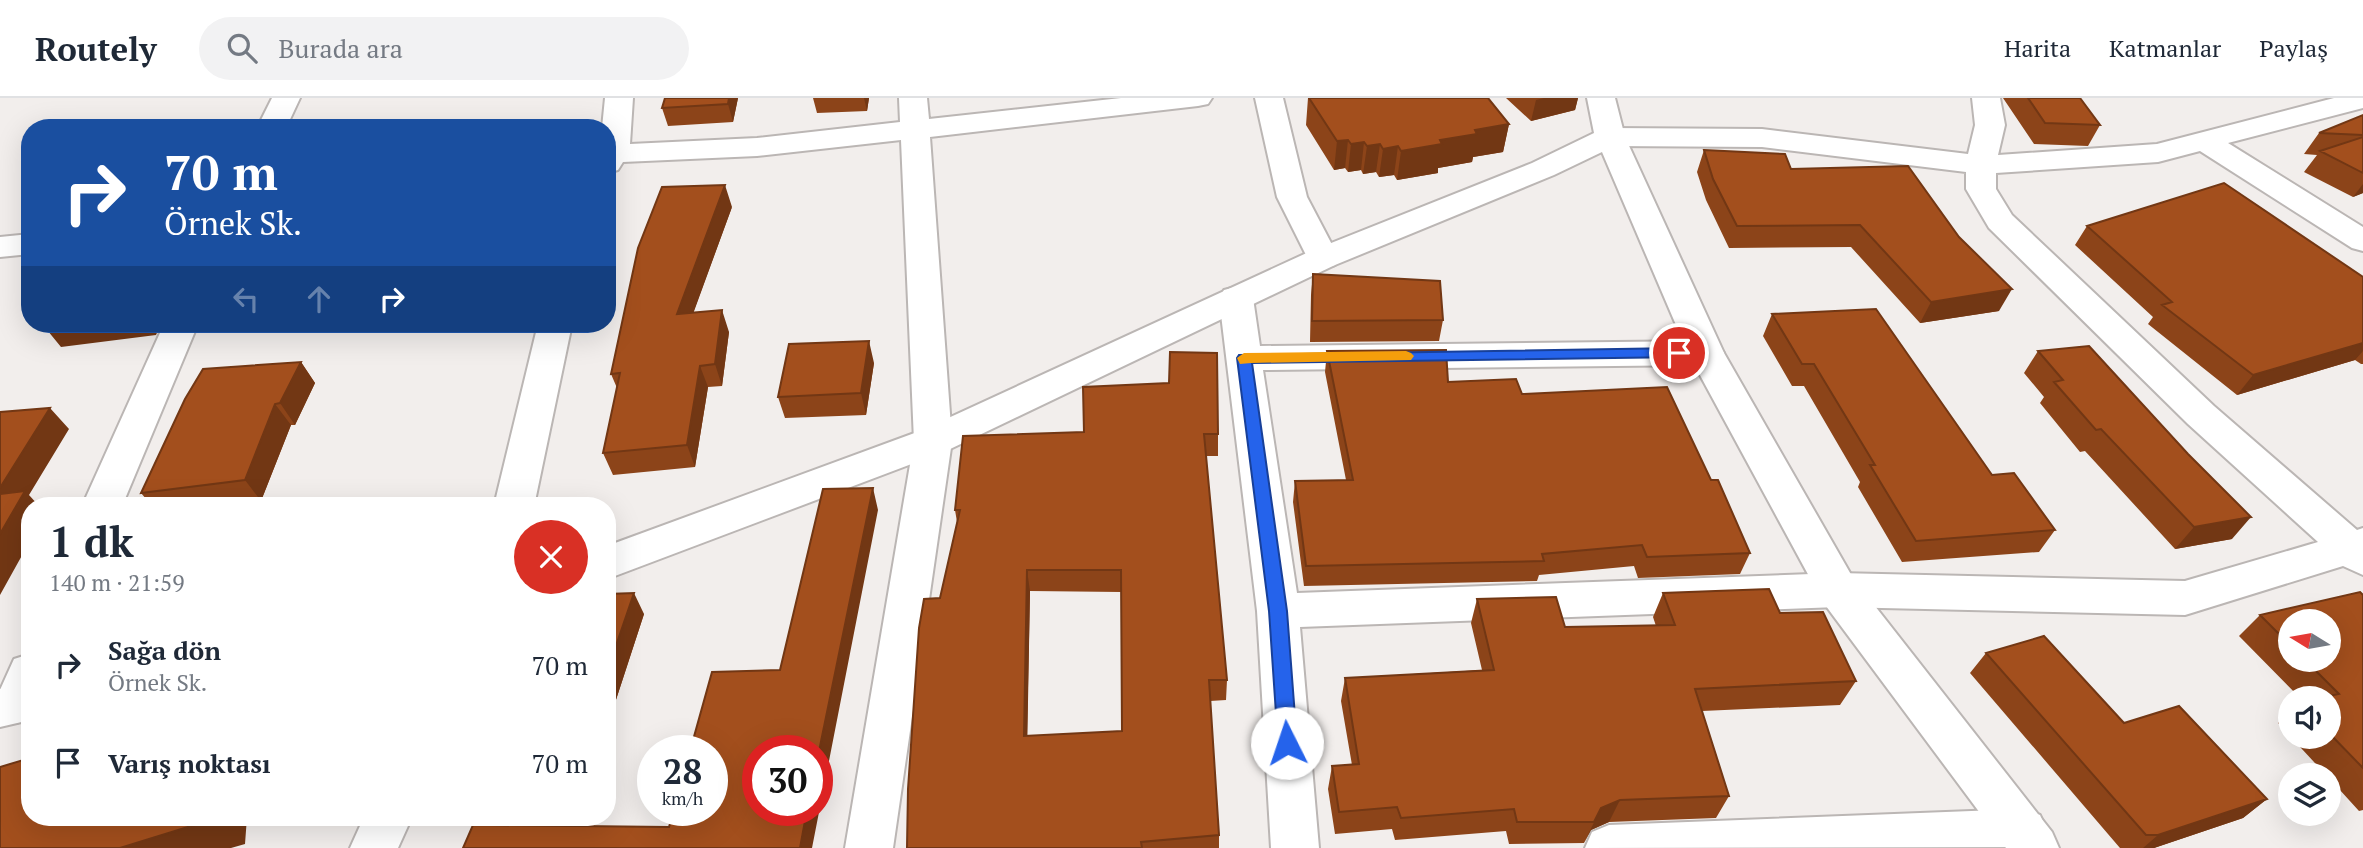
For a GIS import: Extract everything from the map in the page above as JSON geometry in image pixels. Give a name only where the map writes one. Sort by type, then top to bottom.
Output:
[{"type":"street","points":[[276,119],[286,98]]},
{"type":"street","points":[[616,119],[619,98]]},
{"type":"street","points":[[869,848],[933,441],[913,98]]},
{"type":"street","points":[[616,159],[757,148],[1198,98]]},
{"type":"street","points":[[1269,98],[1292,197],[1322,258]]},
{"type":"street","points":[[1601,98],[1610,137],[1706,353],[1838,590],[2029,840]]},
{"type":"street","points":[[1986,98],[1990,125],[1981,164],[1981,189],[2000,221],[2201,415],[2359,550]]},
{"type":"street","points":[[616,560],[933,441],[1322,258],[1543,169],[1610,137],[1762,138],[1981,164],[2158,153],[2363,99]]},
{"type":"street","points":[[2204,141],[2363,241]]},
{"type":"street","points":[[0,247],[21,245]]},
{"type":"street","points":[[1236,298],[1278,611],[1295,848]]},
{"type":"street","points":[[106,497],[177,333]]},
{"type":"street","points":[[516,497],[553,333]]},
{"type":"street","points":[[1244,358],[1706,353]]},
{"type":"street","points":[[1278,611],[1838,590],[2185,597],[2359,550]]},
{"type":"street","points":[[374,848],[384,826]]},
{"type":"street","points":[[1609,848],[2029,840]]},
{"type":"building","points":[[665,98],[729,98],[728,104],[662,108]]},
{"type":"building","points":[[1309,98],[1488,98],[1509,124],[1475,130],[1477,134],[1440,140],[1442,144],[1401,151],[1398,146],[1383,149],[1380,144],[1367,146],[1364,142],[1351,144],[1348,140],[1337,141]]},
{"type":"building","points":[[2028,98],[2080,98],[2100,125],[2045,123]]},
{"type":"building","points":[[2363,115],[2363,135],[2319,133]]},
{"type":"building","points":[[2363,137],[2363,173],[2320,151]]},
{"type":"building","points":[[1704,150],[1785,154],[1791,169],[1908,166],[1959,237],[2012,289],[1931,302],[1860,225],[1737,226],[1713,179]]},
{"type":"building","points":[[2224,183],[2363,277],[2363,343],[2253,375],[2162,305],[2172,302],[2087,226]]},
{"type":"building","points":[[725,185],[677,314],[722,310],[715,364],[700,366],[687,445],[603,453],[620,373],[611,374],[638,248],[662,187]]},
{"type":"building","points":[[1313,274],[1440,281],[1443,320],[1312,321]]},
{"type":"building","points":[[1876,309],[1992,475],[2014,473],[2055,530],[1916,541],[1870,465],[1875,465],[1814,364],[1802,364],[1772,314]]},
{"type":"building","points":[[869,341],[861,393],[778,397],[789,344]]},
{"type":"building","points":[[2089,346],[2188,454],[2251,517],[2194,527],[2101,429],[2096,430],[2054,382],[2063,380],[2038,351]]},
{"type":"building","points":[[1446,350],[1448,382],[1516,379],[1522,394],[1667,387],[1711,480],[1718,480],[1750,553],[1647,557],[1642,545],[1542,554],[1544,561],[1306,566],[1295,481],[1353,480],[1327,351]]},
{"type":"building","points":[[1170,352],[1217,353],[1218,434],[1204,434],[1227,680],[1209,680],[1219,835],[1141,842],[1142,848],[907,848],[908,789],[919,628],[924,599],[940,598],[960,510],[955,510],[963,436],[1084,432],[1083,387],[1169,383]],"holes":[[[1027,570],[1121,570],[1122,731],[1024,736]]]},
{"type":"building","points":[[301,362],[280,403],[275,404],[245,480],[141,493],[185,399],[203,369]]},
{"type":"building","points":[[50,408],[0,488],[0,412]]},
{"type":"building","points":[[873,488],[822,735],[742,735],[742,826],[804,826],[800,848],[463,848],[473,826],[728,826],[728,735],[694,735],[712,672],[780,670],[823,489]]},
{"type":"building","points":[[25,491],[0,534],[0,494]]},
{"type":"building","points":[[1769,589],[1780,613],[1823,612],[1856,681],[1695,689],[1729,796],[1620,800],[1601,808],[1594,822],[1517,822],[1514,809],[1401,818],[1397,807],[1339,812],[1332,766],[1359,764],[1345,678],[1494,670],[1477,599],[1556,597],[1565,627],[1675,625],[1663,593]]},
{"type":"building","points":[[2360,592],[2363,595],[2363,768],[2341,745],[2341,686],[2331,686],[2317,672],[2342,672],[2342,609],[2286,609]]},
{"type":"building","points":[[634,593],[616,646],[616,594]]},
{"type":"building","points":[[2278,611],[2278,633],[2260,615]]},
{"type":"building","points":[[2044,636],[2124,723],[2179,706],[2267,799],[2158,835],[2146,835],[1986,653]]},
{"type":"building","points":[[21,761],[21,826],[191,826],[120,848],[0,848],[0,767]]},
{"type":"slow traffic","points":[[1245,361],[1244,358],[1406,356]]},
{"type":"route","points":[[1287,743],[1278,611],[1244,358],[1679,353]]}]
